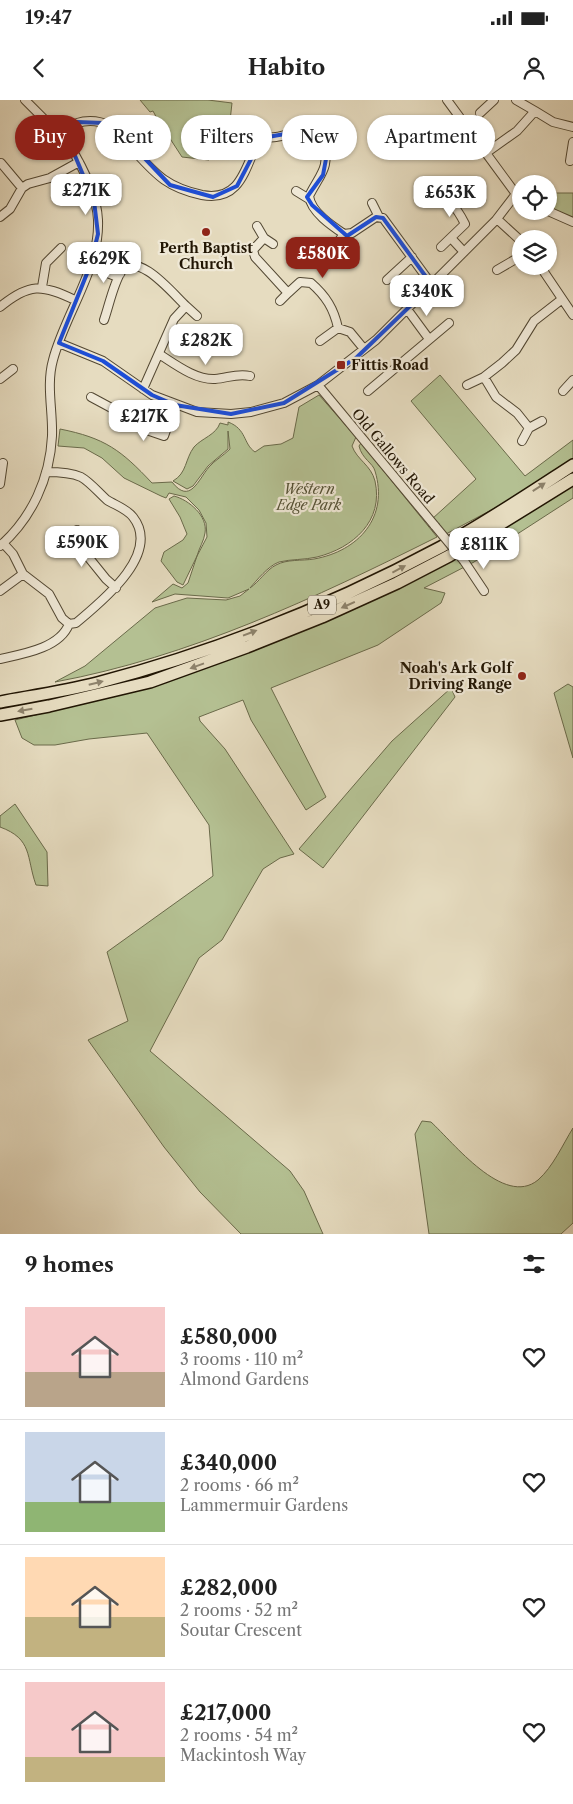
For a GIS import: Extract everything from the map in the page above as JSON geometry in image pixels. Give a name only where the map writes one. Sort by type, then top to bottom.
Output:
[{"type":"highway","name":"A9","points":[[0,702],[96,683],[137,671],[234,639],[318,607],[442,546],[498,514],[573,465]]},
{"type":"highway","name":"A9","points":[[0,715],[49,706],[150,682],[322,617],[449,556],[573,479]]},
{"type":"street","points":[[24,100],[40,115]]},
{"type":"street","points":[[447,100],[458,115]]},
{"type":"street","points":[[480,113],[494,100]]},
{"type":"street","points":[[516,100],[553,122],[573,127]]},
{"type":"street","points":[[495,147],[517,131],[535,112]]},
{"type":"street","points":[[85,121],[96,121],[113,126],[149,167],[170,185],[213,197],[227,194],[238,185],[249,160]]},
{"type":"street","points":[[570,161],[573,142]]},
{"type":"street","points":[[309,199],[325,168],[325,160]]},
{"type":"street","points":[[492,160],[512,186]]},
{"type":"street","points":[[0,217],[10,209],[22,188],[33,182],[50,178],[79,162],[98,218],[98,234],[90,266],[75,300],[53,360],[50,378],[52,435],[46,472],[38,496],[29,513],[1,544],[13,554],[23,574],[48,594],[62,618],[69,624]]},
{"type":"street","points":[[1,163],[22,188]]},
{"type":"street","points":[[296,191],[309,199],[325,220],[344,234],[350,234],[379,217]]},
{"type":"street","points":[[429,195],[448,200],[459,212],[465,224],[441,246]]},
{"type":"street","points":[[372,203],[379,217],[384,219],[432,285]]},
{"type":"street","points":[[59,343],[103,361],[143,389],[175,405],[197,412],[220,414],[251,412],[284,403],[318,385],[356,358],[407,310],[512,203]]},
{"type":"street","points":[[557,215],[573,222]]},
{"type":"street","points":[[497,219],[512,233]]},
{"type":"street","points":[[257,226],[264,238],[273,244]]},
{"type":"street","points":[[335,246],[344,234]]},
{"type":"street","points":[[264,238],[254,247],[253,254],[288,293]]},
{"type":"street","points":[[451,238],[464,252]]},
{"type":"street","points":[[42,287],[46,263],[60,248]]},
{"type":"street","points":[[387,280],[412,257]]},
{"type":"street","points":[[497,270],[512,261]]},
{"type":"street","points":[[104,320],[120,274],[125,268],[133,265],[144,266],[197,316]]},
{"type":"street","points":[[90,266],[115,276],[120,274]]},
{"type":"street","points":[[546,275],[573,315]]},
{"type":"street","points":[[280,301],[300,282],[311,283],[328,301],[338,328]]},
{"type":"street","points":[[0,307],[25,290],[42,287],[75,300]]},
{"type":"street","points":[[467,385],[484,377],[516,350],[534,322],[561,300]]},
{"type":"street","points":[[143,389],[174,319],[186,306]]},
{"type":"street","points":[[407,310],[429,339]]},
{"type":"street","points":[[368,391],[449,323]]},
{"type":"street","points":[[320,341],[338,328]]},
{"type":"street","points":[[338,328],[350,332],[364,349]]},
{"type":"street","points":[[159,354],[197,376],[206,378],[240,374],[250,376]]},
{"type":"street","points":[[0,379],[13,369]]},
{"type":"street","points":[[484,377],[496,397],[516,413],[529,428]]},
{"type":"street","points":[[562,391],[573,380]]},
{"type":"street","name":"Old Gallows Road","points":[[318,385],[464,561],[484,591]]},
{"type":"street","points":[[91,397],[117,411],[132,425],[163,440],[175,405]]},
{"type":"street","points":[[522,442],[529,428],[542,421]]},
{"type":"street","points":[[0,484],[3,463]]},
{"type":"street","points":[[0,659],[49,643],[60,637],[69,624],[76,623],[116,588],[136,559],[138,526],[132,516],[100,494],[83,478],[46,472]]},
{"type":"street","points":[[69,539],[76,530]]},
{"type":"street","points":[[61,532],[85,553],[106,579],[116,588]]},
{"type":"street","points":[[0,591],[23,574]]},
{"type":"highlighted area","points":[[77,122],[103,123],[116,128],[170,185],[213,197],[237,186],[262,138],[302,131],[318,133],[325,139],[326,159],[323,175],[307,197],[312,205],[347,236],[376,217],[383,218],[432,285],[356,358],[284,403],[231,414],[175,405],[152,395],[103,361],[59,343],[90,266],[98,234],[94,201],[73,151],[58,132]]},
{"type":"green space","points":[[140,100],[208,100],[232,103],[231,115],[181,115],[181,155],[171,140],[171,115],[155,115],[153,111],[150,112]]},
{"type":"green space","points":[[557,193],[573,193],[573,220],[557,212]]},
{"type":"green space","points":[[440,375],[525,476],[573,440],[573,458],[512,499],[446,534],[432,519],[476,479],[411,401]]},
{"type":"green space","name":"Western Edge Park","points":[[319,395],[356,437],[352,446],[354,451],[373,475],[375,481],[377,495],[375,508],[363,531],[354,540],[330,553],[317,557],[279,562],[259,577],[250,588],[276,565],[330,555],[357,540],[367,529],[374,517],[378,503],[378,488],[374,468],[360,450],[359,446],[361,443],[437,537],[345,582],[251,623],[154,657],[105,671],[55,682],[85,666],[155,608],[187,598],[226,600],[240,596],[249,589],[228,598],[175,594],[152,602],[173,584],[182,588],[188,583],[197,556],[207,537],[206,523],[199,510],[186,497],[169,493],[166,498],[124,478],[102,458],[84,448],[58,446],[60,429],[101,441],[131,462],[152,483],[172,482],[178,488],[189,491],[197,484],[211,465],[230,449],[228,431],[228,449],[208,466],[193,486],[187,489],[173,481],[181,474],[194,447],[215,431],[220,423],[228,425],[228,422],[239,429],[248,445],[255,452],[264,446],[281,444],[293,438],[299,407]]},
{"type":"green space","points":[[573,482],[573,498],[474,562],[424,588],[445,593],[441,603],[378,645],[271,688],[326,797],[306,810],[251,720],[243,700],[199,717],[200,721],[225,749],[294,854],[280,858],[263,869],[222,940],[199,958],[150,1051],[290,1171],[304,1191],[323,1234],[241,1234],[200,1192],[164,1147],[88,1040],[128,1021],[107,952],[213,876],[209,825],[147,733],[89,739],[55,745],[34,745],[22,738],[15,720],[158,685],[296,630],[391,586]]},
{"type":"green space","points":[[174,496],[191,505],[204,521],[204,539],[183,585],[177,582],[161,561],[164,552],[183,540],[187,534],[180,517],[169,499]]},
{"type":"green space","points":[[568,684],[573,687],[573,758],[554,693]]},
{"type":"green space","points":[[451,688],[455,697],[323,868],[299,849],[392,741]]},
{"type":"green space","points":[[15,804],[47,852],[48,886],[36,885],[27,850],[23,843],[11,832],[0,827],[0,816]]},
{"type":"green space","points":[[422,1121],[431,1122],[480,1169],[510,1186],[525,1186],[538,1180],[553,1162],[573,1128],[573,1223],[561,1234],[429,1234],[415,1134]]},
{"type":"place","name":"Perth Baptist Church","points":[[206,232]]},
{"type":"place","name":"Fittis Road","points":[[341,365]]},
{"type":"place","name":"Noah's Ark Golf Driving Range","points":[[522,676]]}]
